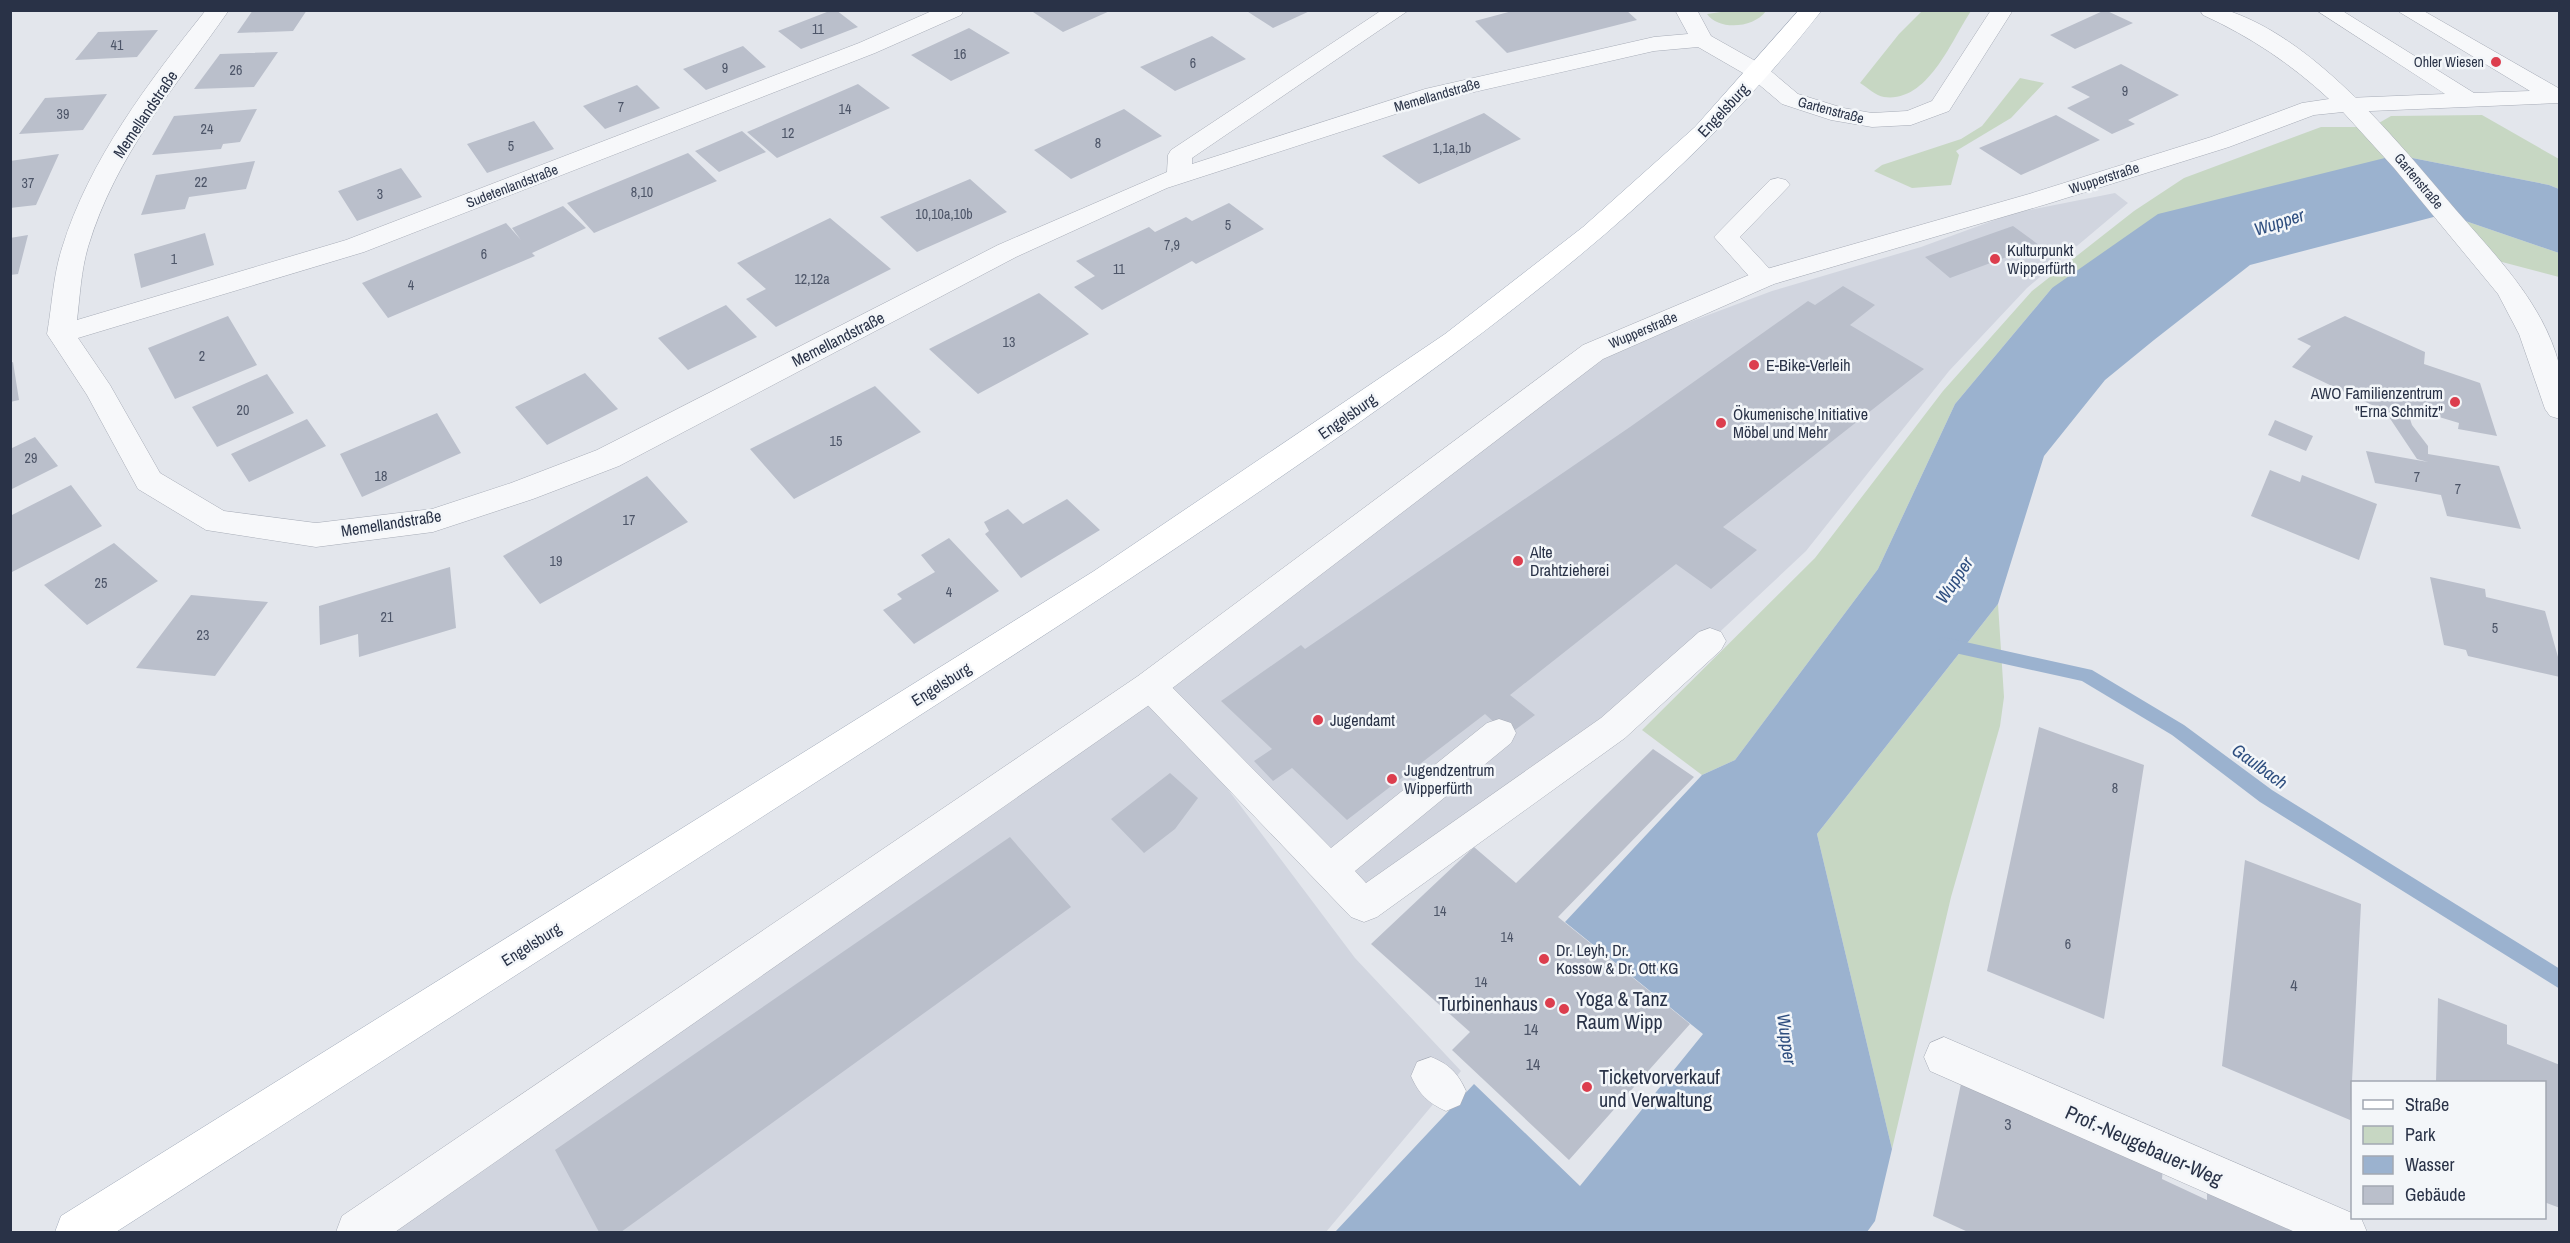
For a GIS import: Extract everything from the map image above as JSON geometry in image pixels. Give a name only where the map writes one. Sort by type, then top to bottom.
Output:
[{"type":"main road","name":"Engelsburg","points":[[77,1233],[1095,586],[1298,451],[1455,341],[1592,233],[1704,132],[1811,10]]},
{"type":"street","name":"Memellandstraße","points":[[218,10],[150,103],[105,175],[75,248],[62,334],[100,392],[149,482],[217,522],[316,535],[433,520],[522,492],[608,458],[1008,251],[1139,190],[1433,94],[1654,44],[1702,40]]},
{"type":"street","name":"Sudetenlandstraße","points":[[62,334],[355,246],[867,48],[953,10]]},
{"type":"street","points":[[1179,176],[1180,155],[1398,10]]},
{"type":"street","points":[[1686,10],[1702,40]]},
{"type":"street","name":"Gartenstraße","points":[[1702,40],[1758,72],[1790,99],[1839,115],[1872,120],[1911,118],[1941,106],[2002,10]]},
{"type":"street","name":"Gartenstraße","points":[[2211,10],[2245,26],[2284,50],[2380,134],[2483,257],[2522,311],[2553,373],[2559,409]]},
{"type":"street","name":"Wupperstraße","points":[[358,1233],[1150,686],[1593,352],[1765,278],[2038,199],[2220,142],[2310,108],[2347,105]]},
{"type":"street","name":"Prof.-Neugebauer-Weg","points":[[1944,1057],[2345,1233]]},
{"type":"lane","points":[[2326,10],[2467,98]]},
{"type":"lane","points":[[2406,10],[2558,96]]},
{"type":"lane","name":"Wupperstraße","points":[[2347,105],[2467,98],[2558,96]]},
{"type":"lane","points":[[1765,278],[1726,237],[1778,184]]},
{"type":"lane","points":[[1150,686],[1364,905],[1613,728],[1710,642]]},
{"type":"lane","points":[[1330,869],[1370,840],[1499,732]]},
{"type":"shaded area","points":[[2115,193],[2128,203],[2027,288],[1949,371],[1806,551],[1710,641],[1364,905],[1154,691],[1355,958],[1461,1071],[1326,1232],[358,1232],[1016,777],[1599,356],[1772,291],[1921,247],[2014,213]]},
{"type":"green space","points":[[1728,11],[1766,11],[1753,21],[1736,25],[1720,23],[1707,14]]},
{"type":"green space","points":[[1922,11],[1971,11],[1936,68],[1913,90],[1900,96],[1884,97],[1860,83],[1899,34]]},
{"type":"green space","points":[[2020,78],[2044,83],[2011,118],[1956,151],[1959,155],[1951,185],[1912,188],[1874,171],[1882,165],[1961,139],[1982,126]]},
{"type":"green space","points":[[2482,115],[2559,159],[2559,189],[2549,185],[2397,155],[2052,288],[1955,404],[1878,569],[1735,760],[1702,775],[1642,730],[1815,558],[1943,391],[2032,291],[2134,211],[2184,178],[2321,127],[2372,127],[2391,116]]},
{"type":"green space","points":[[2445,214],[2559,253],[2559,277],[2483,257]]},
{"type":"green space","points":[[1998,604],[2004,697],[2000,726],[1951,897],[1892,1149],[1817,834]]},
{"type":"water","name":"Wupper","points":[[2397,155],[2549,185],[2559,189],[2559,253],[2445,214],[2250,265],[2154,340],[2105,380],[2044,456],[1998,604],[1817,834],[1892,1149],[1875,1221],[1867,1232],[1335,1232],[1474,1084],[1580,1186],[1703,1034],[1565,922],[1702,775],[1735,760],[1878,569],[1955,404],[2052,288],[2158,214]]},
{"type":"building","points":[[253,10],[307,10],[293,31],[237,33]]},
{"type":"building","points":[[836,10],[858,27],[801,49],[778,31]]},
{"type":"building","points":[[1030,10],[1112,10],[1063,32]]},
{"type":"building","points":[[1245,10],[1312,10],[1273,28]]},
{"type":"building","points":[[1516,10],[1626,10],[1637,20],[1507,53],[1475,21]]},
{"type":"building","points":[[2105,10],[2133,23],[2075,49],[2050,35]]},
{"type":"building","points":[[969,28],[1010,53],[951,81],[911,55]]},
{"type":"building","points":[[158,30],[137,57],[75,60],[98,32]]},
{"type":"building","points":[[1212,36],[1246,59],[1175,91],[1140,67]]},
{"type":"building","points":[[743,46],[766,67],[706,90],[683,69]]},
{"type":"building","points":[[278,52],[254,87],[194,89],[220,54]]},
{"type":"building","points":[[2121,64],[2179,95],[2128,120],[2135,124],[2112,134],[2067,108],[2090,97],[2071,87]]},
{"type":"building","points":[[858,84],[890,108],[777,158],[747,132]]},
{"type":"building","points":[[637,85],[660,108],[605,129],[583,106]]},
{"type":"building","points":[[107,94],[83,130],[19,134],[45,98]]},
{"type":"building","points":[[257,109],[240,142],[223,144],[221,149],[152,155],[174,116]]},
{"type":"building","points":[[1124,109],[1162,136],[1071,179],[1034,150]]},
{"type":"building","points":[[1484,113],[1521,139],[1419,184],[1382,156]]},
{"type":"building","points":[[2056,115],[2100,140],[2021,175],[1979,148]]},
{"type":"building","points":[[534,121],[554,149],[487,173],[467,144]]},
{"type":"building","points":[[742,131],[766,152],[719,172],[695,151]]},
{"type":"building","points":[[688,153],[717,181],[594,233],[567,203]]},
{"type":"building","points":[[59,154],[36,205],[10,208],[10,161]]},
{"type":"building","points":[[255,161],[246,189],[189,197],[185,209],[141,215],[156,175]]},
{"type":"building","points":[[401,168],[422,197],[357,221],[338,191]]},
{"type":"building","points":[[970,179],[1007,212],[917,252],[880,217]]},
{"type":"building","points":[[1229,203],[1264,229],[1196,264],[1192,261],[1102,310],[1074,287],[1095,276],[1076,261],[1149,227],[1155,232],[1186,217],[1192,221]]},
{"type":"building","points":[[563,206],[586,228],[532,253],[535,256],[388,318],[362,283],[506,223],[521,240],[512,228]]},
{"type":"building","points":[[830,218],[891,269],[776,327],[746,299],[766,289],[737,263]]},
{"type":"building","points":[[2013,226],[2039,245],[1950,278],[1925,257]]},
{"type":"building","points":[[205,233],[214,265],[141,288],[134,254]]},
{"type":"building","points":[[28,235],[18,274],[10,275],[10,238]]},
{"type":"building","points":[[1843,286],[1875,305],[1850,325],[1924,369],[1723,527],[1757,550],[1711,589],[1676,564],[1510,695],[1535,715],[1508,735],[1485,714],[1347,820],[1292,768],[1273,781],[1254,761],[1272,749],[1221,701],[1301,645],[1305,649],[1630,427],[1808,301],[1815,305]]},
{"type":"building","points":[[1039,293],[1089,334],[978,394],[929,349]]},
{"type":"building","points":[[726,305],[757,337],[688,370],[658,338]]},
{"type":"building","points":[[228,316],[257,365],[175,399],[148,348]]},
{"type":"building","points":[[2345,316],[2425,352],[2424,364],[2480,383],[2497,436],[2458,429],[2459,423],[2406,407],[2412,425],[2428,446],[2428,454],[2499,466],[2521,529],[2447,516],[2441,495],[2375,483],[2366,451],[2428,462],[2417,459],[2387,414],[2391,414],[2292,367],[2311,346],[2297,339]]},
{"type":"building","points":[[13,362],[19,400],[10,402],[10,363]]},
{"type":"building","points":[[585,373],[618,409],[547,445],[515,407]]},
{"type":"building","points":[[267,374],[294,413],[217,447],[192,407]]},
{"type":"building","points":[[875,386],[921,432],[794,499],[750,449]]},
{"type":"building","points":[[437,413],[461,453],[362,497],[340,454]]},
{"type":"building","points":[[307,419],[326,446],[249,482],[231,454]]},
{"type":"building","points":[[2275,420],[2313,436],[2306,451],[2268,435]]},
{"type":"building","points":[[35,437],[58,466],[10,490],[10,449]]},
{"type":"building","points":[[2270,470],[2300,482],[2302,475],[2377,504],[2359,560],[2251,516]]},
{"type":"building","points":[[647,476],[688,522],[540,604],[503,556]]},
{"type":"building","points":[[71,485],[102,526],[10,573],[10,516]]},
{"type":"building","points":[[1067,499],[1100,530],[1021,578],[985,534],[989,531],[984,522],[1008,509],[1023,524]]},
{"type":"building","points":[[949,538],[999,591],[914,644],[883,610],[902,599],[897,594],[935,572],[921,555]]},
{"type":"building","points":[[114,543],[158,581],[87,625],[44,585]]},
{"type":"building","points":[[450,567],[456,628],[359,657],[358,634],[320,645],[319,606]]},
{"type":"building","points":[[2430,577],[2485,589],[2486,597],[2545,611],[2560,664],[2560,677],[2468,656],[2466,650],[2444,645]]},
{"type":"building","points":[[191,595],[268,602],[215,676],[136,668]]},
{"type":"building","points":[[2039,727],[2144,765],[2104,1019],[1987,971]]},
{"type":"building","name":"Turbinenhaus","points":[[1653,749],[1694,777],[1558,917],[1690,1024],[1569,1160],[1452,1050],[1470,1032],[1371,944],[1474,847],[1516,883]]},
{"type":"building","points":[[1170,773],[1198,798],[1175,829],[1144,853],[1111,819]]},
{"type":"building","points":[[1010,837],[1071,907],[621,1232],[599,1232],[555,1150]]},
{"type":"building","points":[[2245,860],[2361,904],[2350,1120],[2222,1066]]},
{"type":"building","points":[[2438,998],[2507,1025],[2507,1044],[2560,1065],[2560,1208],[2546,1203],[2546,1081],[2436,1081]]},
{"type":"building","points":[[1962,1079],[2163,1168],[2162,1179],[2207,1200],[2207,1188],[2309,1232],[1968,1232],[1933,1216]]},
{"type":"waterway","name":"Gaulbach","points":[[1943,644],[2086,675],[2178,730],[2266,796],[2560,980]]},
{"type":"place","name":"Ohler Wiesen","points":[[2496,62]]},
{"type":"place","name":"Kulturpunkt Wipperfürth","points":[[1995,259]]},
{"type":"place","name":"E-Bike-Verleih","points":[[1754,365]]},
{"type":"place","name":"AWO Familienzentrum \"Erna Schmitz\"","points":[[2455,402]]},
{"type":"place","name":"Ökumenische Initiative Möbel und Mehr","points":[[1721,423]]},
{"type":"place","name":"Alte Drahtzieherei","points":[[1518,561]]},
{"type":"place","name":"Jugendamt","points":[[1318,720]]},
{"type":"place","name":"Jugendzentrum Wipperfürth","points":[[1392,779]]},
{"type":"place","name":"Dr. Leyh, Dr. Kossow & Dr. Ott KG","points":[[1544,959]]},
{"type":"place","name":"Turbinenhaus","points":[[1550,1003]]},
{"type":"place","name":"Yoga & Tanz Raum Wipp","points":[[1564,1009]]},
{"type":"place","name":"Ticketvorverkauf und Verwaltung","points":[[1587,1087]]}]
